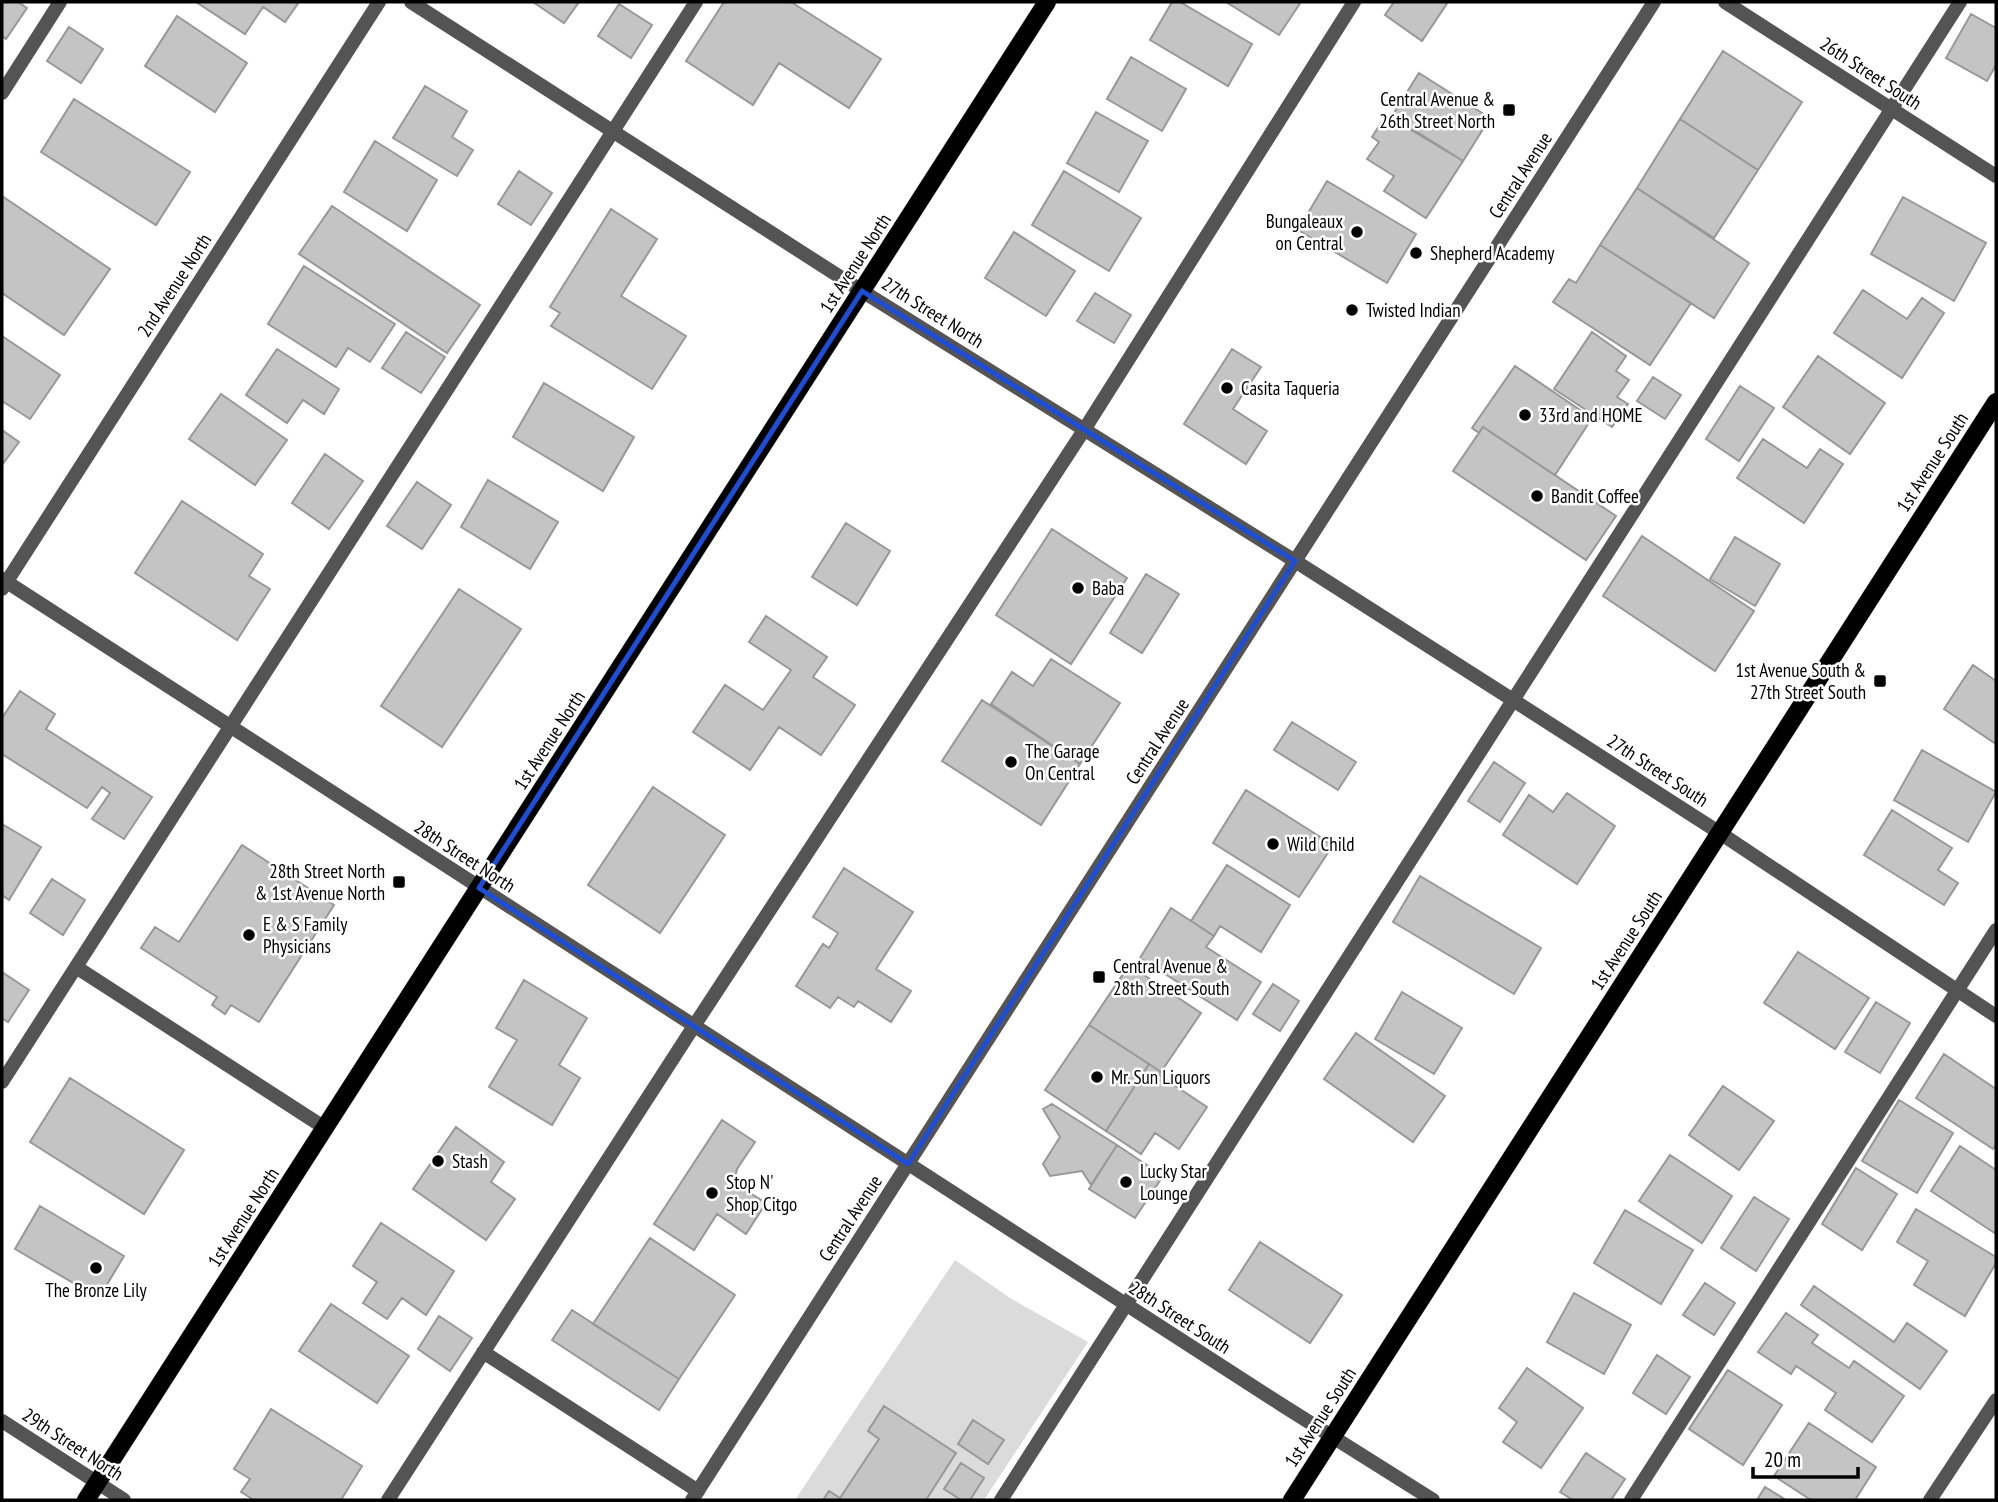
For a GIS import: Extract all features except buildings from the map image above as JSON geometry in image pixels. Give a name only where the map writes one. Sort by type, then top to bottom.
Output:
[{"type":"main road","name":"1st Avenue North","points":[[86,1500],[1047,2]]},
{"type":"main road","name":"1st Avenue South","points":[[1292,1500],[1996,402]]},
{"type":"street","points":[[2,93],[60,2]]},
{"type":"street","name":"2nd Avenue North","points":[[3,583],[379,2]]},
{"type":"street","name":"27th Street North","points":[[411,2],[862,291],[1295,561]]},
{"type":"street","points":[[2,1082],[696,2]]},
{"type":"street","points":[[388,1500],[1084,430],[1354,2]]},
{"type":"street","name":"Central Avenue","points":[[695,1496],[1654,2]]},
{"type":"street","name":"26th Street South","points":[[1725,2],[1996,176]]},
{"type":"street","points":[[1001,1500],[1960,2]]},
{"type":"street","name":"27th Street South","points":[[1295,561],[1720,833],[1996,1016]]},
{"type":"street","name":"28th Street North","points":[[3,583],[908,1164]]},
{"type":"street","points":[[1631,1500],[1996,930]]},
{"type":"street","points":[[76,967],[325,1128]]},
{"type":"street","name":"28th Street South","points":[[908,1164],[1433,1500]]},
{"type":"street","points":[[483,1353],[695,1496]]},
{"type":"street","points":[[1930,1500],[1996,1399]]},
{"type":"street","name":"29th Street North","points":[[2,1421],[124,1500]]},
{"type":"highlighted area","points":[[862,291],[1295,561],[908,1164],[479,888]]},
{"type":"shaded area","points":[[955,1260],[1010,1298],[1088,1342],[984,1500],[795,1500]]},
{"type":"place","name":"Central Avenue & 26th Street North","points":[[1509,110]]},
{"type":"place","name":"Bungaleaux on Central","points":[[1357,232]]},
{"type":"place","name":"Shepherd Academy","points":[[1416,253]]},
{"type":"place","name":"Twisted Indian","points":[[1352,310]]},
{"type":"place","name":"Casita Taqueria","points":[[1227,388]]},
{"type":"place","name":"33rd and HOME","points":[[1525,415]]},
{"type":"place","name":"Bandit Coffee","points":[[1537,496]]},
{"type":"place","name":"Baba","points":[[1078,588]]},
{"type":"place","name":"1st Avenue South & 27th Street South","points":[[1880,681]]},
{"type":"place","name":"The Garage On Central","points":[[1011,762]]},
{"type":"place","name":"Wild Child","points":[[1273,844]]},
{"type":"place","name":"28th Street North & 1st Avenue North","points":[[399,882]]},
{"type":"place","name":"E & S Family Physicians","points":[[249,935]]},
{"type":"place","name":"Central Avenue & 28th Street South","points":[[1099,977]]},
{"type":"place","name":"Mr. Sun Liquors","points":[[1097,1077]]},
{"type":"place","name":"Stash","points":[[438,1161]]},
{"type":"place","name":"Lucky Star Lounge","points":[[1126,1182]]},
{"type":"place","name":"Stop N' Shop Citgo","points":[[712,1193]]},
{"type":"place","name":"The Bronze Lily","points":[[96,1268]]}]
